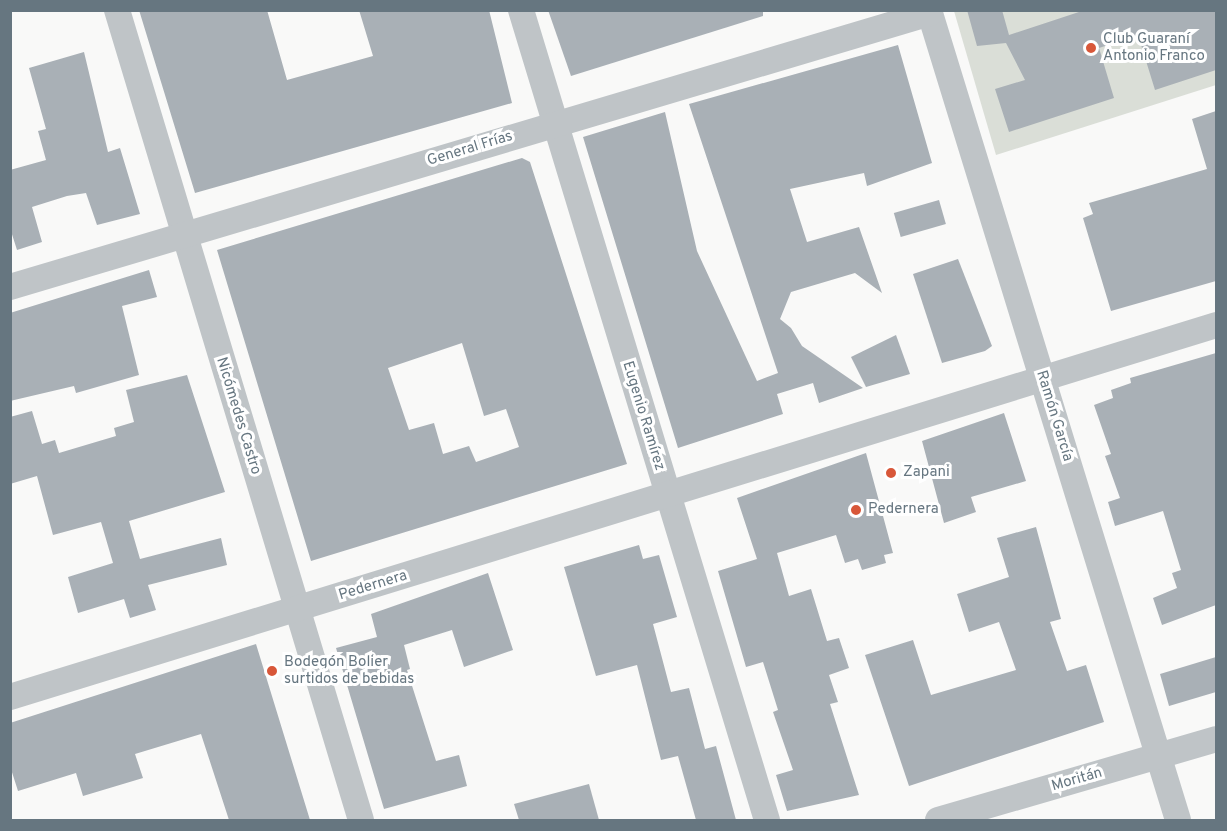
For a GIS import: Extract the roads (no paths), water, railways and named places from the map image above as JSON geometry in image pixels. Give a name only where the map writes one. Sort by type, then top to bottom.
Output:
[{"type":"street","name":"Nicómedes Castro","points":[[117,10],[361,820]]},
{"type":"street","name":"Eugenio Ramírez","points":[[521,10],[767,820]]},
{"type":"street","name":"General Frías","points":[[10,287],[930,12]]},
{"type":"street","name":"Ramón García","points":[[930,12],[1178,820]]},
{"type":"street","name":"Pedernera","points":[[10,697],[1216,325]]},
{"type":"street","name":"Moritán","points":[[938,820],[1216,739]]},
{"type":"place","name":"Club Guaraní Antonio Franco","points":[[1091,48]]},
{"type":"place","name":"Zapani","points":[[891,473]]},
{"type":"place","name":"Pedernera","points":[[856,510]]},
{"type":"place","name":"Bodegón Bolier surtidos de bebidas","points":[[272,671]]}]
